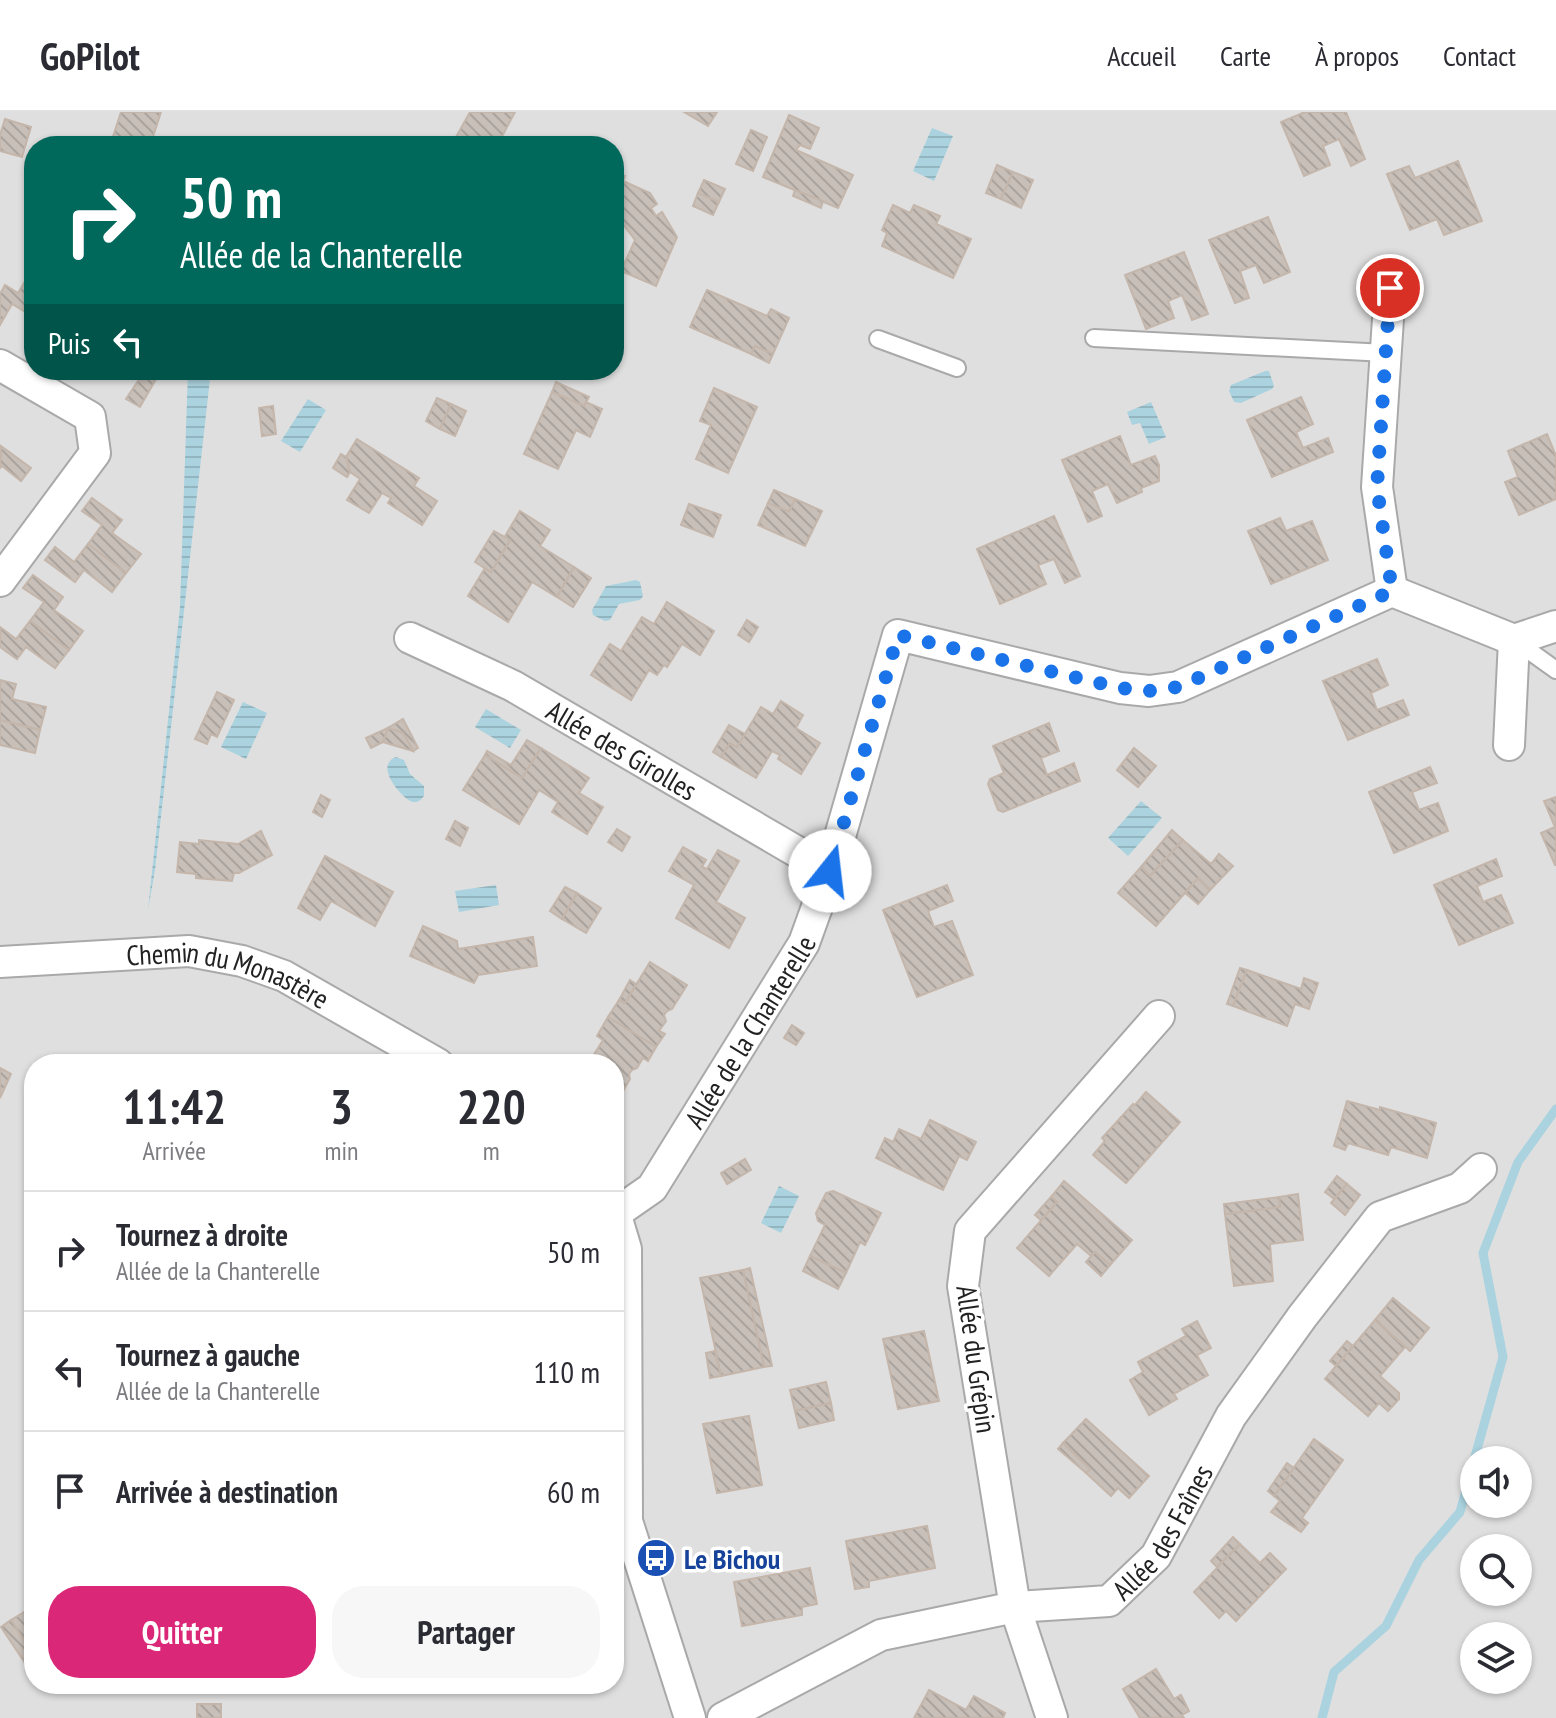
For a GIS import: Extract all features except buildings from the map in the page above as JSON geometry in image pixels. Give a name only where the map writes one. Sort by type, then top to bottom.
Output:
[{"type":"street","points":[[1390,288],[1377,487],[1392,591],[1514,640],[1556,626]]},
{"type":"street","points":[[0,365],[24,379]]},
{"type":"street","points":[[0,581],[95,453],[90,417],[26,380]]},
{"type":"street","name":"Allée de la Chanterelle","points":[[624,1205],[652,1188],[804,943],[830,871],[898,635],[1120,688],[1149,691],[1178,687],[1392,591]]},
{"type":"street","name":"Allée des Girolles","points":[[410,638],[513,686],[830,871]]},
{"type":"street","points":[[1509,745],[1514,640]]},
{"type":"street","name":"Chemin du Monastère","points":[[0,962],[189,951],[242,961],[284,976],[420,1054]]},
{"type":"street","name":"Allée du Grépin","points":[[1052,1718],[1015,1607],[963,1286],[970,1231],[1159,1016]]},
{"type":"street","name":"Allée des Faînes","points":[[723,1718],[881,1635],[1015,1607],[1109,1601],[1156,1556],[1231,1416],[1302,1317],[1380,1217],[1460,1188],[1481,1169]]},
{"type":"street","points":[[624,1242],[627,1521],[690,1718]]},
{"type":"lane","points":[[1094,338],[1386,353]]},
{"type":"lane","points":[[878,339],[957,368]]},
{"type":"lane","points":[[1514,640],[1556,670]]},
{"type":"shaded area","points":[[0,112],[1556,112],[1556,1718],[0,1718]]},
{"type":"water","points":[[932,128],[953,136],[934,181],[913,171]]},
{"type":"water","points":[[1269,371],[1274,386],[1272,389],[1241,403],[1234,402],[1229,391],[1231,385]]},
{"type":"water","points":[[188,380],[210,380],[148,910],[180,607]]},
{"type":"water","points":[[308,399],[326,410],[300,452],[281,441]]},
{"type":"water","points":[[1151,402],[1166,437],[1149,444],[1140,423],[1132,425],[1127,412]]},
{"type":"water","points":[[636,580],[640,582],[643,596],[640,600],[619,604],[610,620],[593,615],[592,610],[606,586]]},
{"type":"water","points":[[243,702],[267,713],[246,759],[221,747]]},
{"type":"water","points":[[486,709],[521,730],[510,748],[475,727]]},
{"type":"water","points":[[396,757],[404,760],[410,774],[424,786],[424,796],[419,801],[409,800],[392,782],[387,768]]},
{"type":"water","points":[[1141,801],[1162,818],[1128,856],[1108,838]]},
{"type":"water","points":[[496,885],[499,905],[459,912],[455,891]]},
{"type":"water","points":[[779,1186],[799,1196],[781,1233],[761,1223]]},
{"type":"waterway","points":[[1478,1446],[1503,1357],[1483,1253],[1518,1162],[1556,1109]]},
{"type":"waterway","points":[[1322,1718],[1334,1672],[1386,1626],[1419,1560],[1460,1512]]},
{"type":"place","name":"Le Bichou","points":[[656,1558]]},
{"type":"route","points":[[830,871],[898,635],[1120,688],[1149,691],[1178,687],[1392,591],[1377,487],[1390,288]]}]
